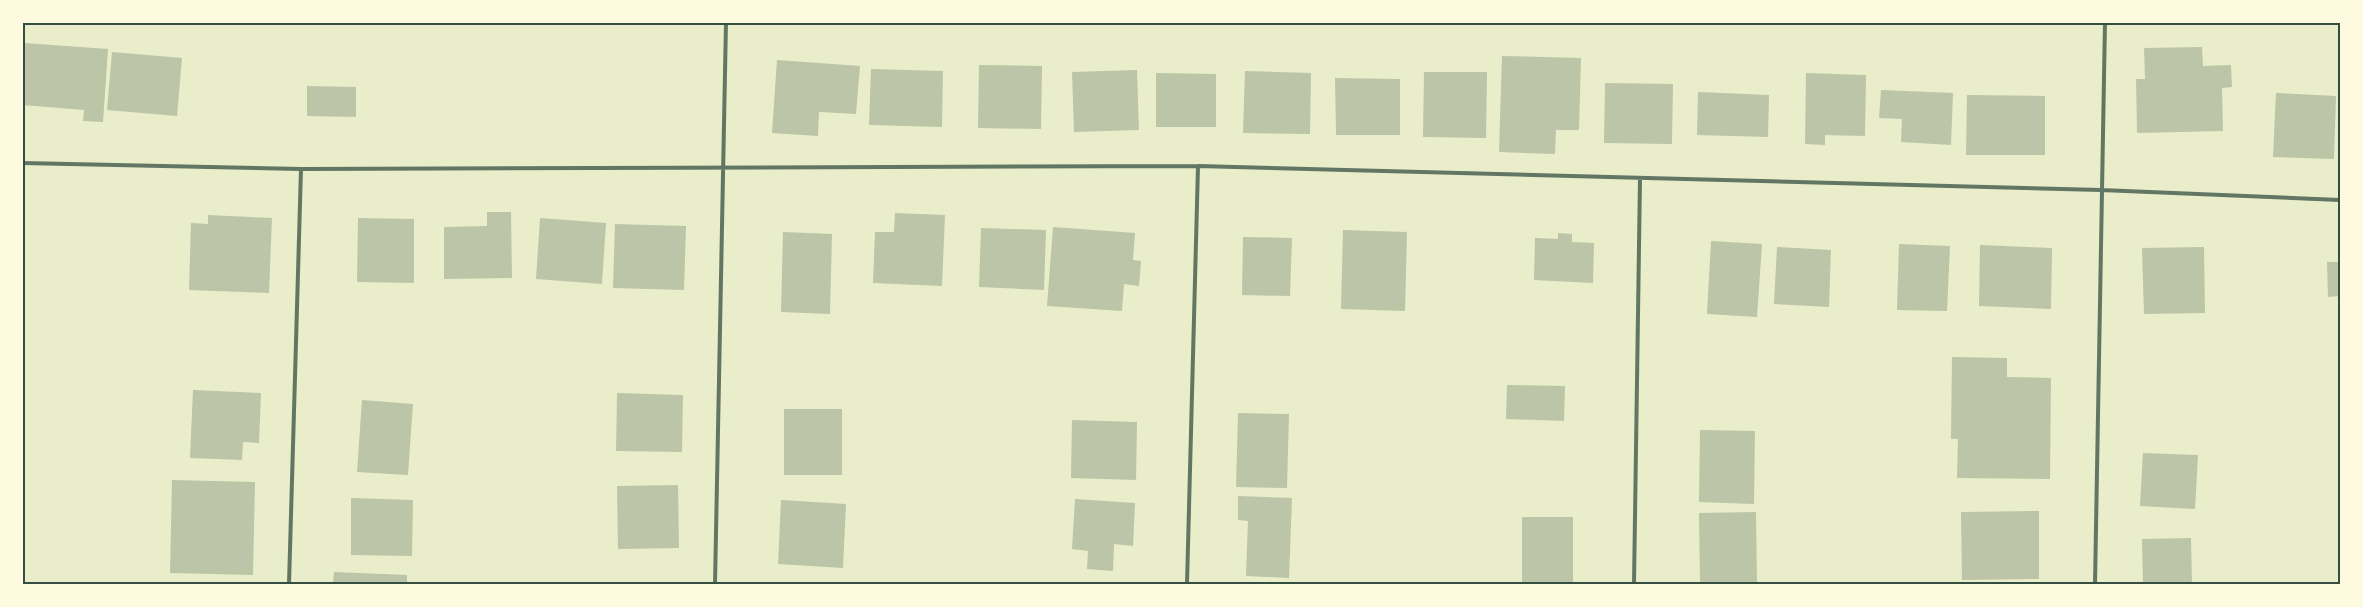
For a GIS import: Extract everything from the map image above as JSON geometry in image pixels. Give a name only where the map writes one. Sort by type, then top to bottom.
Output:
[{"type":"lane","points":[[715,584],[726,22]]},
{"type":"lane","points":[[2095,584],[2105,22]]},
{"type":"lane","points":[[22,163],[301,169],[1198,166],[2101,190],[2340,200]]},
{"type":"lane","points":[[1187,584],[1198,166]]},
{"type":"lane","points":[[289,584],[301,169]]},
{"type":"lane","points":[[1634,584],[1640,179]]},
{"type":"building","points":[[24,43],[108,49],[103,122],[83,121],[84,110],[22,105]]},
{"type":"building","points":[[2202,47],[2203,66],[2231,65],[2232,87],[2222,88],[2223,131],[2137,133],[2136,79],[2145,79],[2144,48]]},
{"type":"building","points":[[112,52],[182,58],[177,116],[107,110]]},
{"type":"building","points":[[1502,56],[1581,58],[1579,130],[1556,130],[1555,154],[1499,152]]},
{"type":"building","points":[[777,60],[860,66],[856,114],[819,112],[818,136],[772,133]]},
{"type":"building","points":[[979,65],[1042,66],[1041,129],[978,128]]},
{"type":"building","points":[[871,69],[943,71],[942,127],[869,125]]},
{"type":"building","points":[[1137,70],[1139,130],[1074,132],[1072,72]]},
{"type":"building","points":[[1245,71],[1311,73],[1310,134],[1243,133]]},
{"type":"building","points":[[1424,72],[1487,72],[1486,138],[1423,137]]},
{"type":"building","points":[[1156,73],[1216,74],[1216,127],[1156,127]]},
{"type":"building","points":[[1806,73],[1866,75],[1865,136],[1825,135],[1825,145],[1805,144]]},
{"type":"building","points":[[1335,78],[1400,79],[1400,135],[1336,135]]},
{"type":"building","points":[[1605,83],[1673,84],[1672,144],[1604,143]]},
{"type":"building","points":[[307,86],[356,87],[356,117],[307,116]]},
{"type":"building","points":[[1881,90],[1953,93],[1951,145],[1901,142],[1902,119],[1879,118]]},
{"type":"building","points":[[1698,92],[1769,95],[1768,137],[1697,135]]},
{"type":"building","points":[[2276,93],[2336,96],[2334,159],[2273,157]]},
{"type":"building","points":[[1967,95],[2045,96],[2045,155],[1966,155]]},
{"type":"building","points":[[487,212],[511,212],[512,278],[444,279],[444,227],[487,226]]},
{"type":"building","points":[[895,213],[945,215],[942,286],[873,283],[875,232],[894,232]]},
{"type":"building","points":[[208,215],[272,218],[269,293],[189,290],[191,223],[208,224]]},
{"type":"building","points":[[358,218],[414,219],[414,283],[357,282]]},
{"type":"building","points":[[540,218],[606,223],[602,284],[536,279]]},
{"type":"building","points":[[615,224],[686,226],[684,290],[613,288]]},
{"type":"building","points":[[1053,227],[1135,233],[1133,260],[1141,261],[1139,286],[1124,284],[1122,311],[1047,306]]},
{"type":"building","points":[[981,228],[1046,230],[1044,290],[979,287]]},
{"type":"building","points":[[1343,230],[1407,232],[1405,311],[1341,309]]},
{"type":"building","points":[[783,232],[832,234],[830,314],[781,312]]},
{"type":"building","points":[[1558,233],[1572,234],[1572,242],[1594,243],[1593,283],[1534,280],[1535,238],[1558,239]]},
{"type":"building","points":[[1243,237],[1292,238],[1290,296],[1242,295]]},
{"type":"building","points":[[1711,241],[1762,244],[1757,317],[1707,314]]},
{"type":"building","points":[[1899,244],[1950,246],[1947,311],[1897,310]]},
{"type":"building","points":[[1980,245],[2052,248],[2051,309],[1979,306]]},
{"type":"building","points":[[1777,247],[1831,250],[1829,307],[1774,304]]},
{"type":"building","points":[[2204,247],[2205,313],[2144,314],[2142,248]]},
{"type":"building","points":[[2327,262],[2340,262],[2340,296],[2328,297]]},
{"type":"building","points":[[1952,357],[2007,358],[2007,377],[2051,378],[2050,479],[1957,478],[1958,439],[1951,439]]},
{"type":"building","points":[[1507,385],[1565,386],[1564,421],[1506,419]]},
{"type":"building","points":[[193,390],[261,393],[259,443],[243,442],[242,460],[190,458]]},
{"type":"building","points":[[617,393],[683,395],[682,452],[616,451]]},
{"type":"building","points":[[362,400],[413,404],[408,475],[357,472]]},
{"type":"building","points":[[784,409],[842,409],[842,475],[784,475]]},
{"type":"building","points":[[1238,413],[1289,414],[1287,488],[1236,487]]},
{"type":"building","points":[[1072,420],[1137,422],[1136,480],[1071,478]]},
{"type":"building","points":[[1700,430],[1755,431],[1754,504],[1699,502]]},
{"type":"building","points":[[2143,453],[2198,455],[2195,509],[2140,506]]},
{"type":"building","points":[[172,480],[255,482],[253,575],[170,573]]},
{"type":"building","points":[[678,485],[679,548],[618,549],[617,486]]},
{"type":"building","points":[[1238,496],[1292,498],[1289,578],[1246,576],[1248,521],[1238,520]]},
{"type":"building","points":[[351,498],[413,500],[412,556],[351,555]]},
{"type":"building","points":[[1075,499],[1135,503],[1133,546],[1114,544],[1113,571],[1087,569],[1088,551],[1072,549]]},
{"type":"building","points":[[781,500],[846,504],[843,568],[778,564]]},
{"type":"building","points":[[2039,511],[2039,579],[1962,580],[1961,512]]},
{"type":"building","points":[[1756,512],[1757,584],[1700,584],[1699,513]]},
{"type":"building","points":[[1522,517],[1573,517],[1573,584],[1522,584]]},
{"type":"building","points":[[2191,538],[2192,584],[2143,584],[2142,539]]},
{"type":"building","points":[[334,572],[407,575],[407,584],[333,584]]}]
